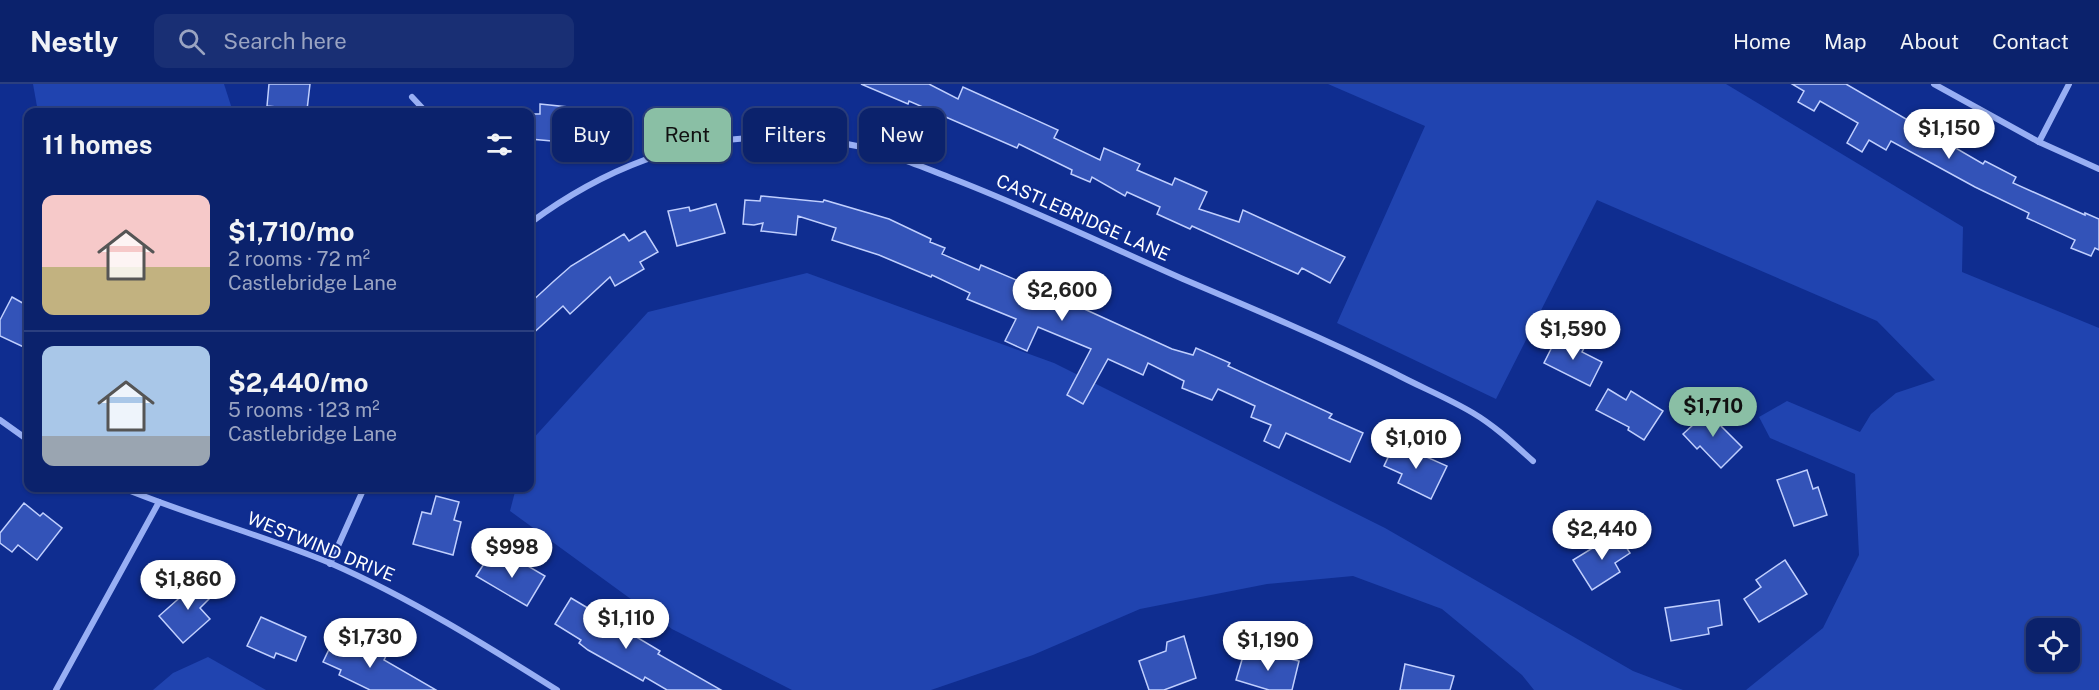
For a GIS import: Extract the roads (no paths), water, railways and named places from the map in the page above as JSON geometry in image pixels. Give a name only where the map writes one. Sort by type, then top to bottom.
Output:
[{"type":"street","points":[[1934,84],[2039,142],[2099,169]]},
{"type":"street","points":[[2039,142],[2069,84]]},
{"type":"street","points":[[412,97],[422,108]]},
{"type":"street","name":"CASTLEBRIDGE LANE","points":[[534,220],[560,201],[606,175],[682,148],[727,141],[772,138],[857,146],[914,164],[998,196],[1350,352],[1474,413],[1533,461]]},
{"type":"street","points":[[0,420],[24,437]]},
{"type":"street","name":"WESTWIND DRIVE","points":[[133,492],[330,564],[404,598],[481,642],[557,690]]},
{"type":"street","points":[[330,564],[362,492]]},
{"type":"street","points":[[56,690],[159,502]]}]
